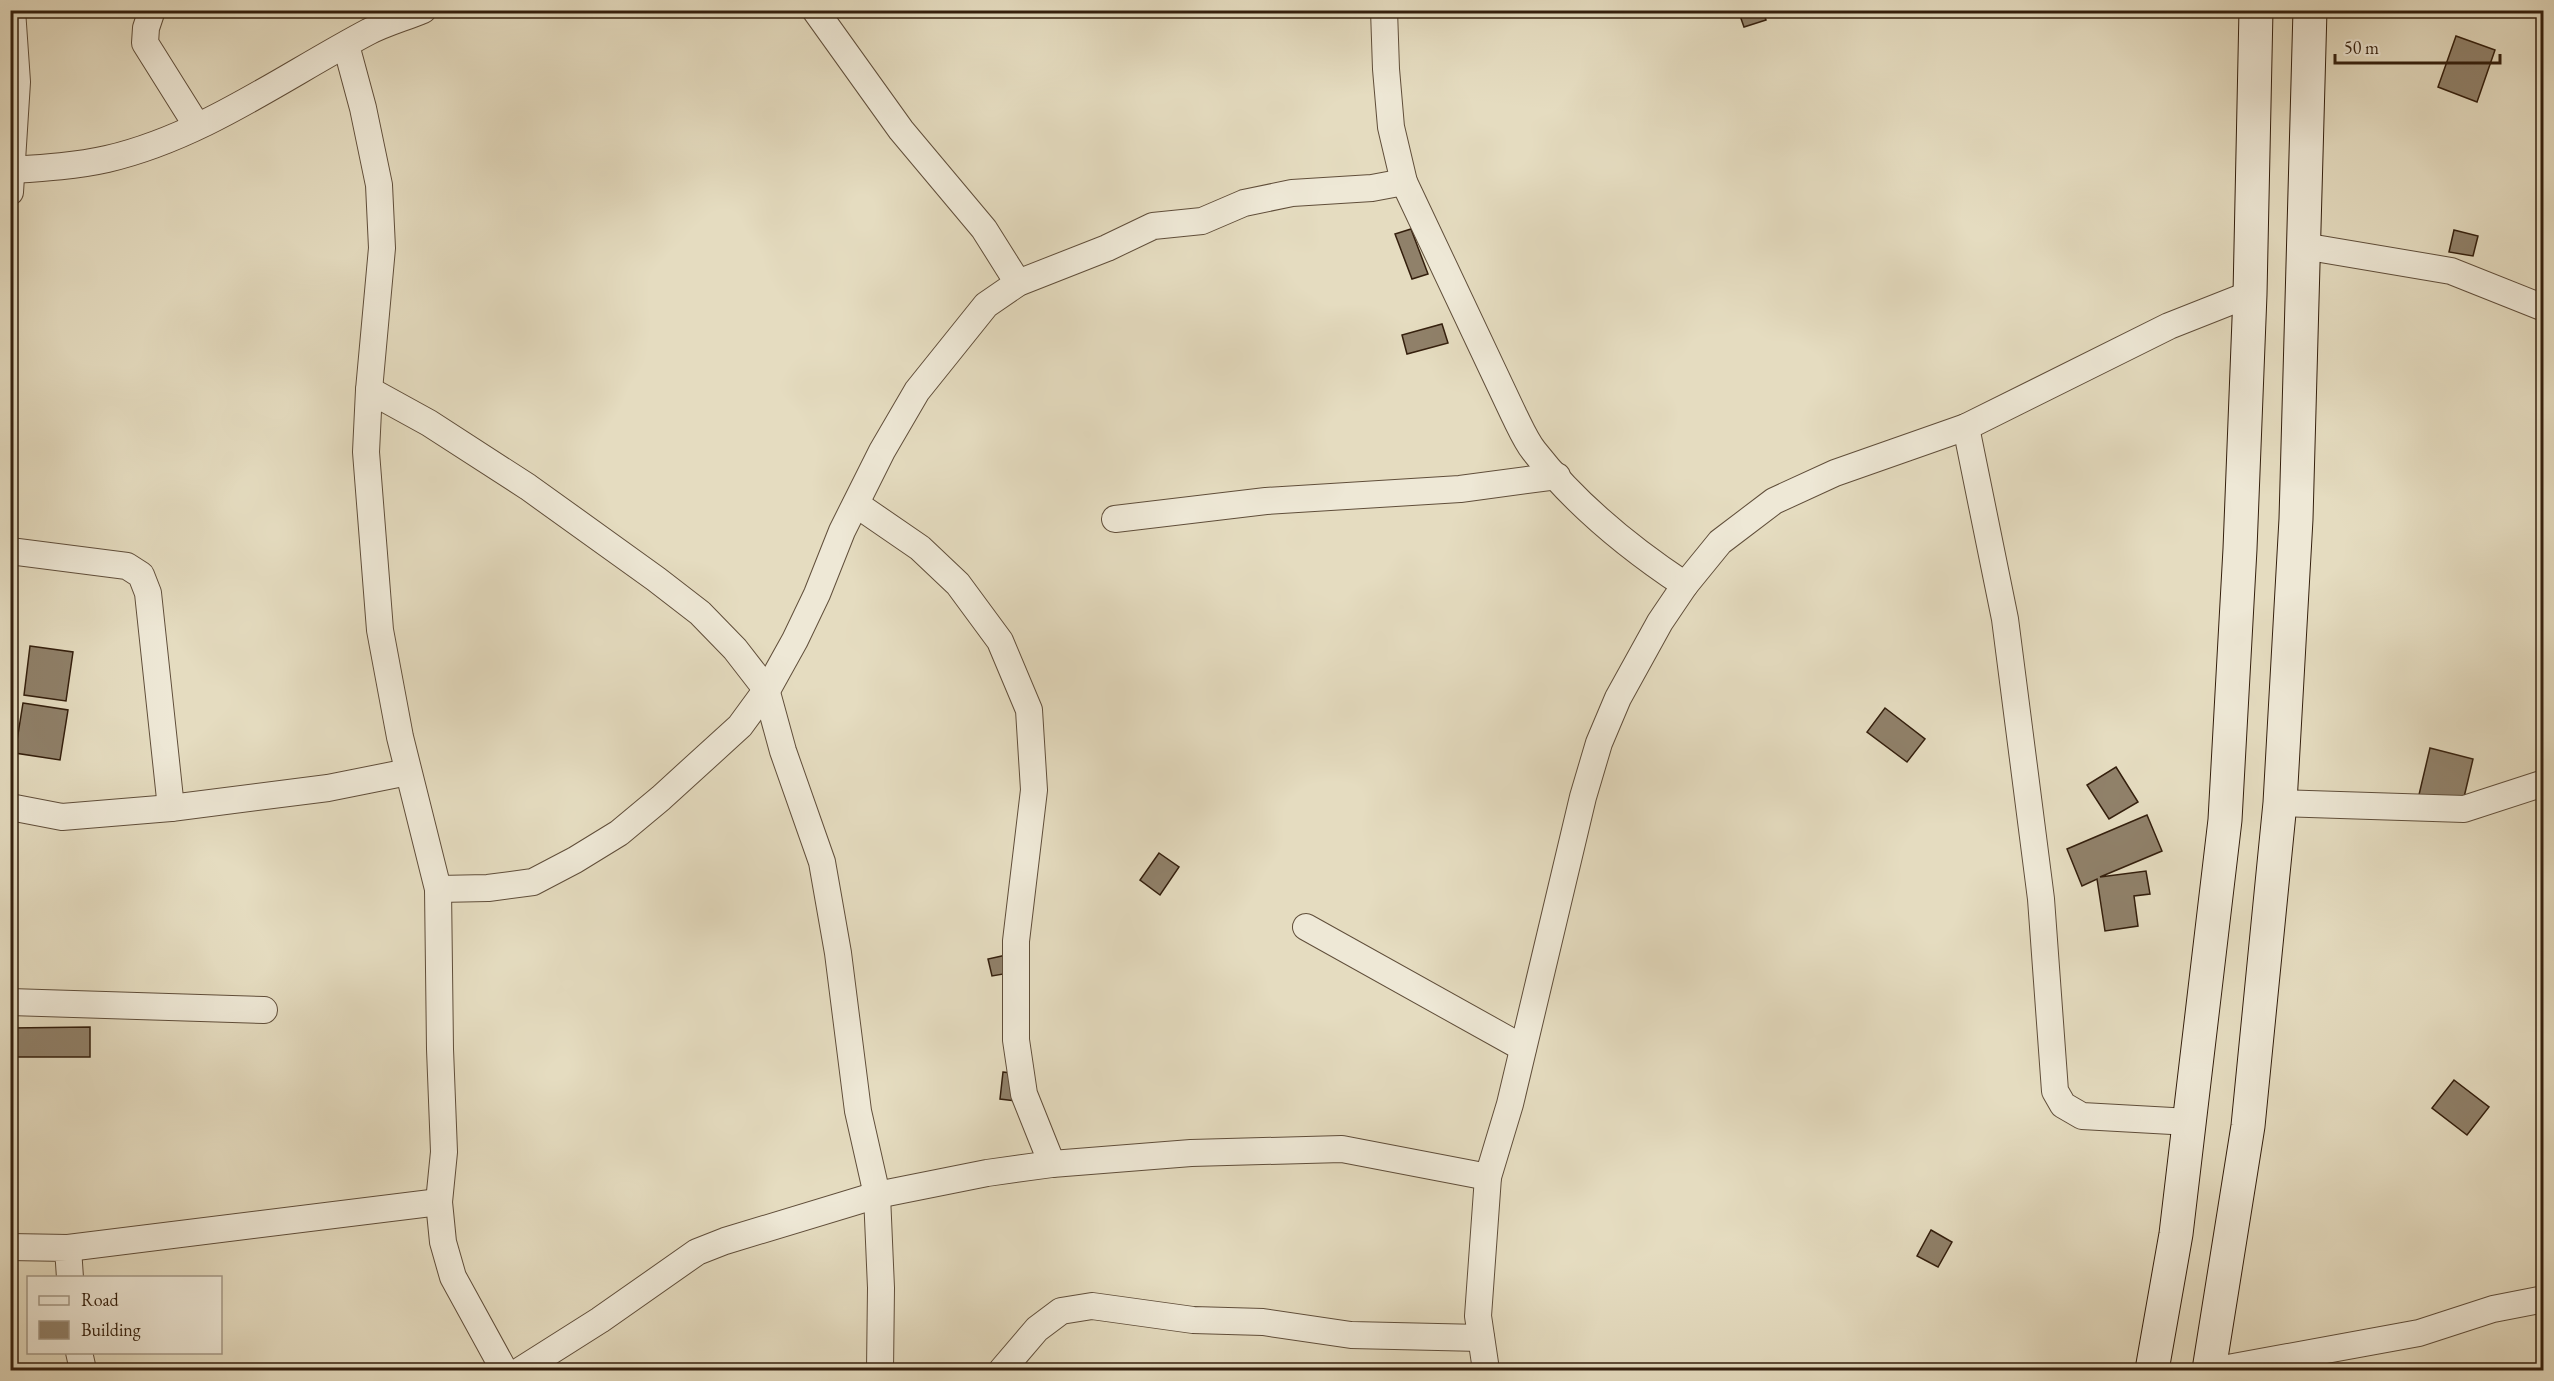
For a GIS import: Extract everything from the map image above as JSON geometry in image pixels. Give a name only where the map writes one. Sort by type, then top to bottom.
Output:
[{"type":"main road","points":[[2152,1371],[2176,1234],[2225,820],[2240,549],[2250,294],[2256,10]]},
{"type":"main road","points":[[2209,1371],[2248,1126],[2280,802],[2296,519],[2310,10]]},
{"type":"street","points":[[12,10],[12,46],[17,82],[11,181],[56,167],[107,159],[167,139],[245,102],[370,31],[423,10]]},
{"type":"street","points":[[152,10],[144,43],[197,126]]},
{"type":"street","points":[[815,10],[901,130],[984,229],[1018,283]]},
{"type":"street","points":[[1384,10],[1391,127],[1404,182],[1514,415],[1533,450],[1574,496],[1646,559],[1685,585]]},
{"type":"street","points":[[346,45],[363,108],[379,185],[382,248],[369,390],[366,452],[380,630],[408,772],[438,889],[444,1152],[439,1202],[443,1242],[453,1277],[504,1371]]},
{"type":"street","points":[[438,889],[488,888],[533,882],[575,860],[619,833],[740,726],[766,689],[818,594],[842,531],[882,451],[917,391],[986,305],[1018,283],[1107,248],[1153,226],[1202,221],[1244,203],[1292,193],[1372,188],[1404,182]]},
{"type":"street","points":[[2304,246],[2451,271],[2544,308]]},
{"type":"street","points":[[1486,1371],[1478,1316],[1488,1177],[1523,1048],[1582,797],[1599,743],[1618,698],[1660,622],[1685,585],[1720,542],[1774,501],[1835,473],[1966,427],[2169,326],[2250,294]]},
{"type":"street","points":[[369,390],[429,423],[528,487],[656,579],[700,613],[735,649],[766,689],[783,751],[822,862],[838,953],[858,1111],[877,1195],[881,1288],[880,1371]]},
{"type":"street","points":[[1966,427],[2005,619],[2041,899],[2055,1090],[2063,1105],[2082,1116],[2190,1122]]},
{"type":"street","points":[[1115,519],[1266,501],[1460,489],[1557,476]]},
{"type":"street","points":[[856,504],[920,548],[958,584],[1000,641],[1029,710],[1034,790],[1016,941],[1016,1040],[1024,1094],[1052,1164]]},
{"type":"street","points":[[10,551],[127,566],[141,575],[148,593],[171,808]]},
{"type":"street","points":[[10,807],[62,817],[171,808],[328,788],[408,772]]},
{"type":"street","points":[[2280,802],[2464,809],[2544,783]]},
{"type":"street","points":[[1306,927],[1523,1048]]},
{"type":"street","points":[[10,1002],[264,1010]]},
{"type":"street","points":[[521,1371],[600,1320],[697,1252],[725,1240],[877,1195],[987,1173],[1052,1164],[1191,1153],[1342,1149],[1488,1177]]},
{"type":"street","points":[[10,1247],[68,1248],[439,1202]]},
{"type":"street","points":[[68,1248],[69,1276]]},
{"type":"street","points":[[2217,1371],[2419,1333],[2493,1309],[2544,1299]]},
{"type":"street","points":[[1002,1371],[1037,1329],[1060,1311],[1092,1306],[1193,1320],[1263,1322],[1352,1335],[1481,1338]]},
{"type":"street","points":[[79,1354],[83,1371]]},
{"type":"building","points":[[1738,10],[1763,10],[1766,20],[1744,27]]},
{"type":"building","points":[[2456,36],[2495,50],[2477,102],[2438,87]]},
{"type":"building","points":[[1411,229],[1428,274],[1412,279],[1395,234]]},
{"type":"building","points":[[2454,230],[2478,236],[2473,256],[2449,252]]},
{"type":"building","points":[[1442,324],[1448,343],[1407,354],[1402,335]]},
{"type":"building","points":[[30,646],[73,652],[66,701],[24,695]]},
{"type":"building","points":[[23,703],[68,710],[60,760],[15,753]]},
{"type":"building","points":[[1885,708],[1925,739],[1907,762],[1867,732]]},
{"type":"building","points":[[2430,748],[2473,759],[2461,810],[2418,799]]},
{"type":"building","points":[[2116,767],[2138,802],[2109,819],[2087,785]]},
{"type":"building","points":[[2147,815],[2162,851],[2100,877],[2146,871],[2150,894],[2134,896],[2138,926],[2105,931],[2097,879],[2082,886],[2067,849]]},
{"type":"building","points":[[1159,853],[1179,867],[1160,895],[1140,880]]},
{"type":"building","points":[[1011,954],[1015,972],[992,976],[988,959]]},
{"type":"building","points":[[90,1027],[90,1057],[10,1057],[10,1028]]},
{"type":"building","points":[[1003,1072],[1019,1074],[1016,1101],[1000,1099]]},
{"type":"building","points":[[2454,1080],[2489,1107],[2467,1135],[2432,1108]]},
{"type":"building","points":[[1931,1230],[1952,1242],[1938,1267],[1917,1256]]}]
